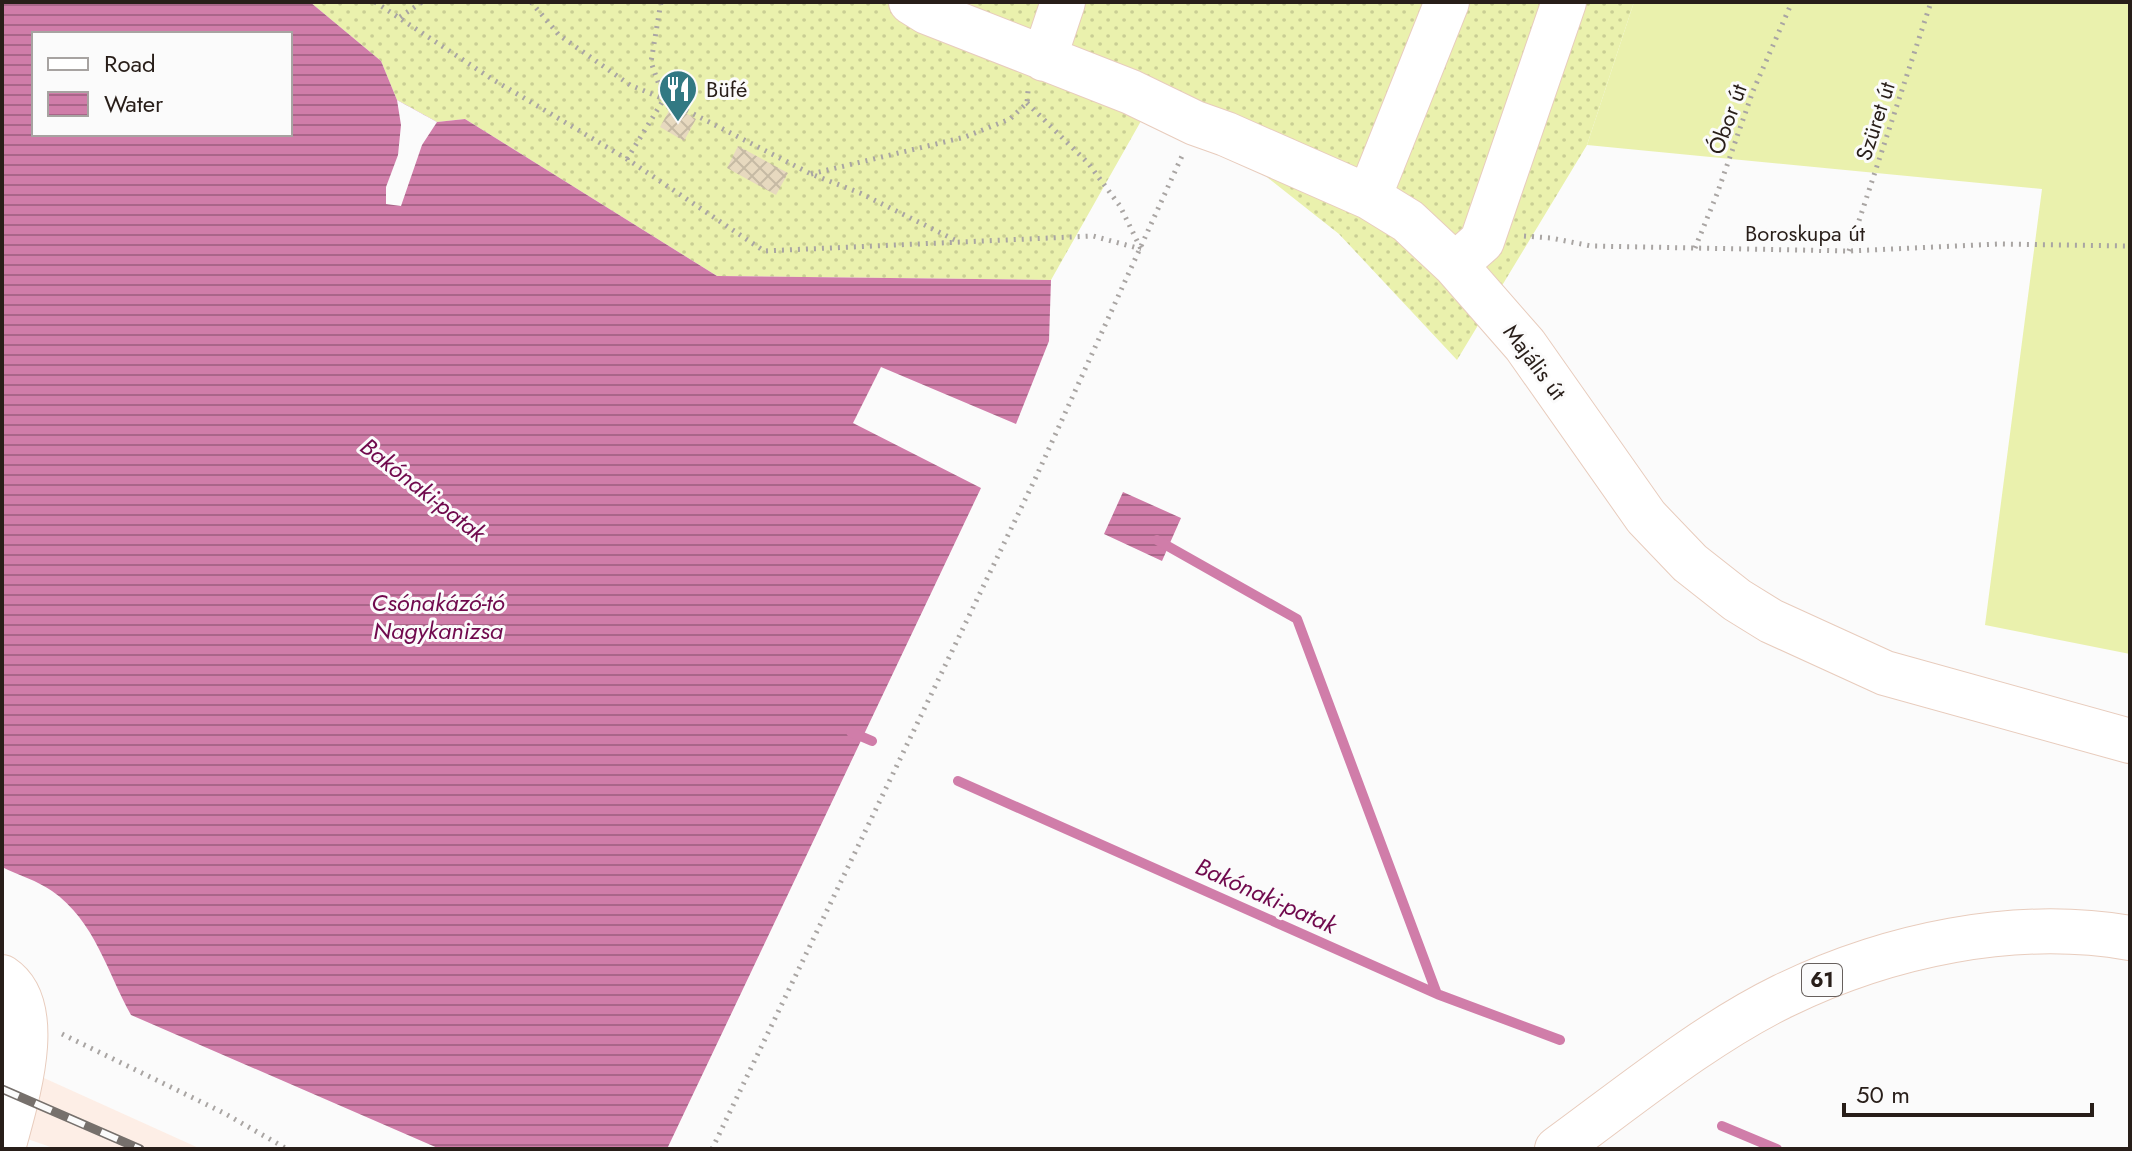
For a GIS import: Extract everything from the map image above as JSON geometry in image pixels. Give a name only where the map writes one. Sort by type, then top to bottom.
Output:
[{"type":"street","name":"Majális út","points":[[911,2],[927,12],[1131,92],[1195,123],[1369,197],[1468,253],[1525,345],[1646,517],[1690,563],[1737,600],[1771,621],[1885,673],[2130,741]]},
{"type":"street","points":[[1044,59],[1063,2]]},
{"type":"street","points":[[1369,197],[1447,2]]},
{"type":"street","points":[[1468,253],[1564,2]]},
{"type":"street","name":"61","points":[[1557,1149],[1699,1046],[1781,997],[1857,965],[1957,940],[2018,932],[2130,938]]},
{"type":"street","points":[[2,977],[23,1004],[27,1027],[17,1094],[3,1149]]},
{"type":"path","points":[[375,2],[492,79],[627,159],[764,251],[1093,236],[1141,249]]},
{"type":"path","points":[[399,17],[422,2]]},
{"type":"path","points":[[531,2],[559,35],[630,85],[664,99],[811,174],[860,193],[958,241]]},
{"type":"path","points":[[661,2],[651,62],[664,99]]},
{"type":"path","name":"Óbor út","points":[[1695,248],[1753,91],[1792,2]]},
{"type":"path","name":"Szüret út","points":[[1849,251],[1931,2]]},
{"type":"path","points":[[627,159],[664,99]]},
{"type":"path","points":[[811,174],[965,137],[1010,119],[1027,103],[1088,163],[1120,206],[1141,249]]},
{"type":"path","points":[[712,1149],[1036,477],[1195,123]]},
{"type":"path","name":"Boroskupa út","points":[[1468,253],[1511,235],[1551,238],[1591,246],[1849,251],[1999,244],[2130,246]]},
{"type":"path","points":[[27,1027],[43,1025],[224,1113],[287,1149]]},
{"type":"shaded area","points":[[2,1059],[201,1149],[56,1149],[2,1130]]},
{"type":"green space","points":[[310,2],[1634,2],[1587,145],[1457,360],[1339,234],[1158,91],[1051,280],[717,276],[465,119],[437,122],[397,100],[381,61]]},
{"type":"green space","points":[[1634,2],[2130,2],[2130,654],[1985,625],[2042,189],[1587,145]]},
{"type":"water","name":"Csónakázó-tó Nagykanizsa","points":[[2,2],[310,2],[381,61],[397,100],[437,122],[465,119],[717,276],[1051,280],[1049,341],[1016,424],[881,367],[853,423],[981,488],[667,1149],[440,1149],[131,1015],[90,932],[67,903],[34,881],[2,867]]},
{"type":"water","points":[[1123,492],[1181,518],[1162,561],[1104,534]]},
{"type":"pier","points":[[397,100],[437,122],[422,145],[401,206],[386,204],[386,187],[398,155],[401,125]]},
{"type":"building","name":"Büfé","points":[[672,105],[696,119],[684,141],[660,127]]},
{"type":"building","points":[[738,146],[788,173],[776,195],[727,168]]},
{"type":"waterway","points":[[1157,540],[1297,619],[1437,994]]},
{"type":"waterway","name":"Bakónaki-patak","points":[[851,732],[872,741]]},
{"type":"waterway","name":"Bakónaki-patak","points":[[958,781],[1437,994],[1560,1040]]},
{"type":"waterway","name":"Bakónaki-patak","points":[[1722,1126],[1777,1149]]},
{"type":"railway","points":[[2,1089],[140,1149]]},
{"type":"place","name":"Büfé","points":[[678,123]]}]
